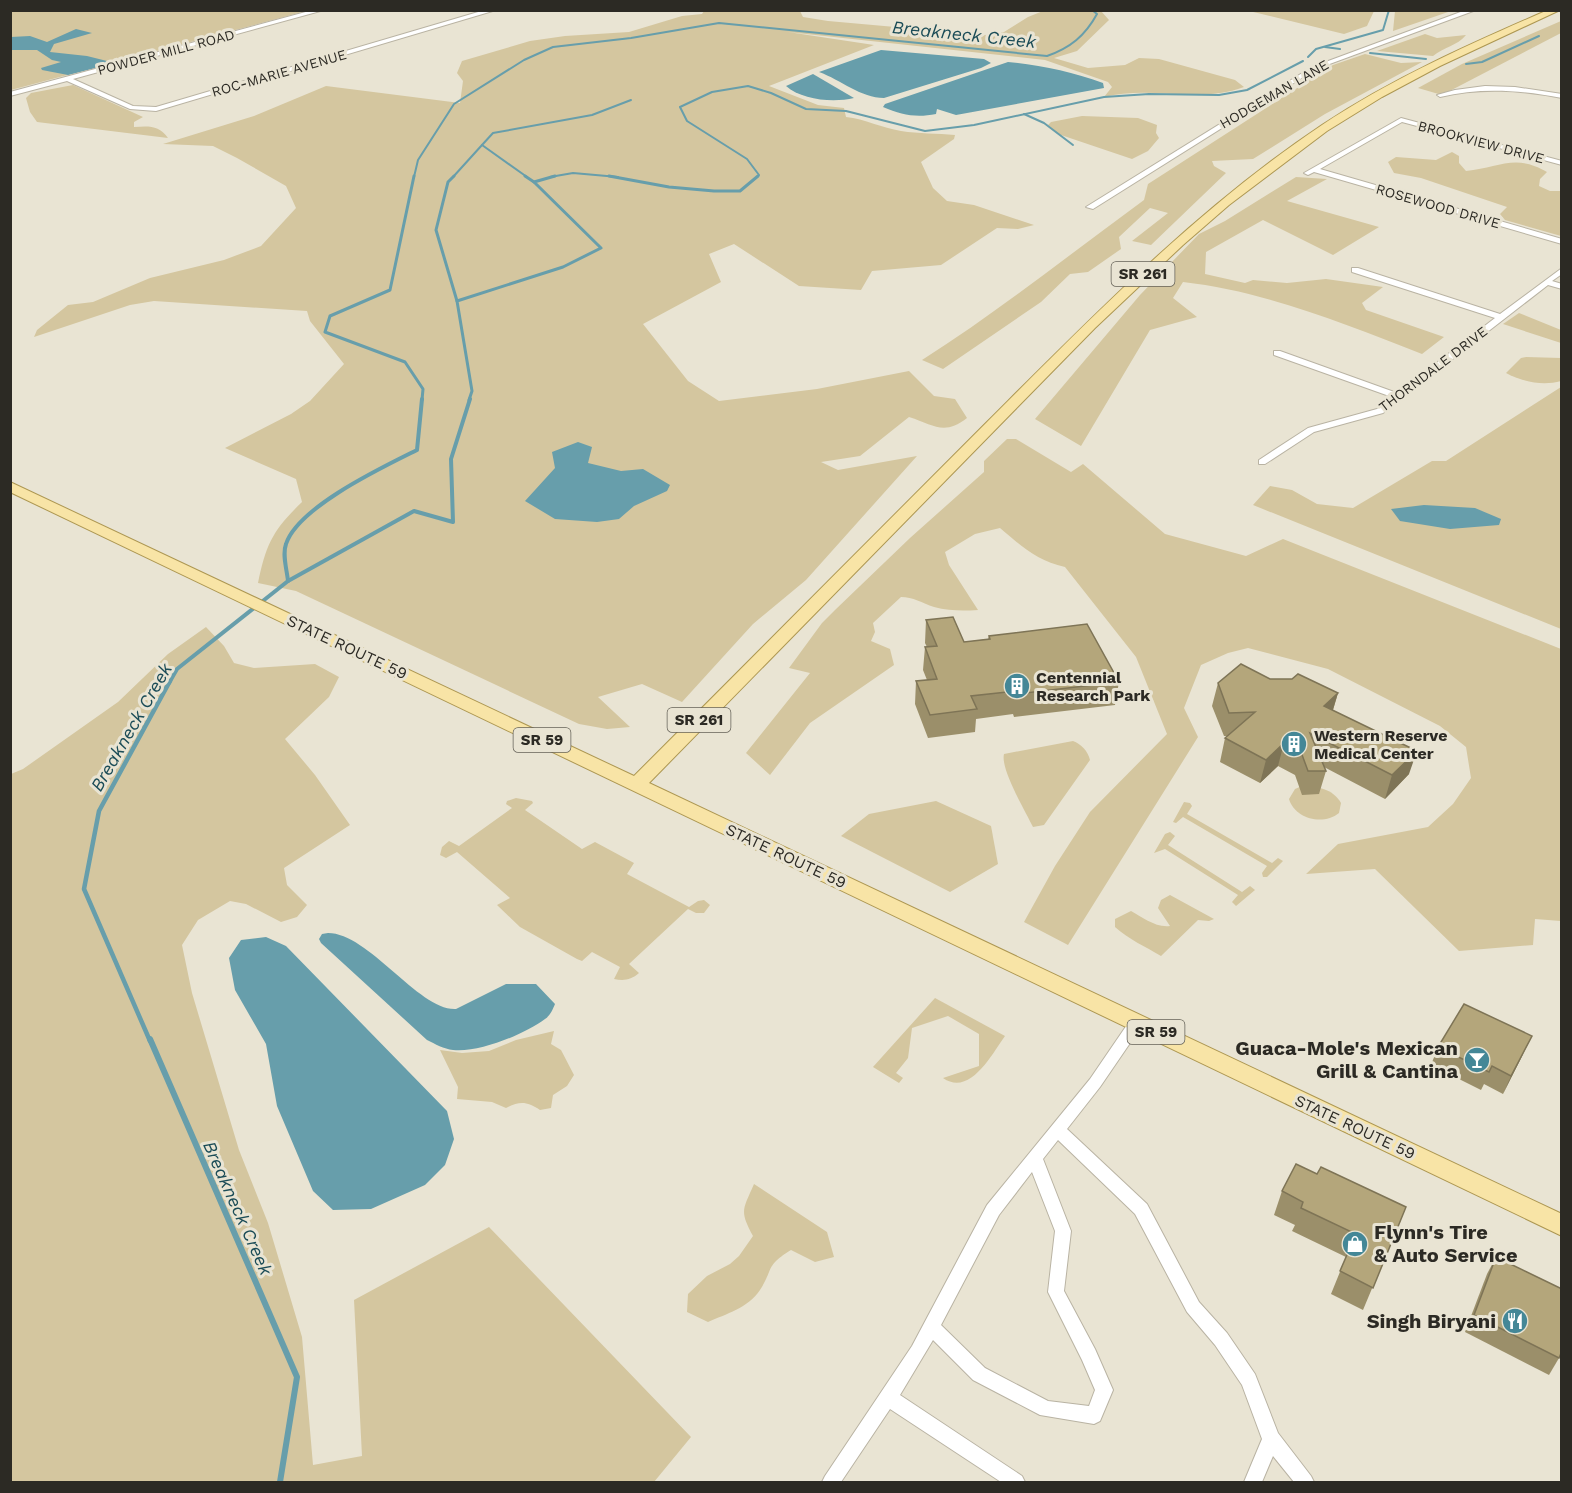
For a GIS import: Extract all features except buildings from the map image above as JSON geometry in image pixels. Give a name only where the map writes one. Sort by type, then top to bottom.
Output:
[{"type":"main road","name":"SR 261","points":[[636,784],[1119,297],[1215,210],[1284,156],[1364,103],[1452,56],[1556,10]]},
{"type":"main road","name":"STATE ROUTE 59","points":[[10,486],[1562,1226]]},
{"type":"street","name":"POWDER MILL ROAD","points":[[10,94],[321,10]]},
{"type":"street","name":"ROC-MARIE AVENUE","points":[[68,78],[132,108],[156,109],[494,10]]},
{"type":"street","name":"HODGEMAN LANE","points":[[1090,207],[1314,68],[1473,10]]},
{"type":"street","points":[[1440,96],[1467,89],[1492,87],[1562,96]]},
{"type":"street","name":"BROOKVIEW DRIVE","points":[[1311,172],[1401,120],[1562,163]]},
{"type":"street","name":"ROSEWOOD DRIVE","points":[[1311,172],[1562,242]]},
{"type":"street","points":[[1355,270],[1501,317]]},
{"type":"street","name":"THORNDALE DRIVE","points":[[1262,462],[1311,430],[1372,414],[1399,397],[1562,270]]},
{"type":"street","points":[[1546,282],[1562,287]]},
{"type":"street","points":[[1277,353],[1399,397]]},
{"type":"street","points":[[831,1482],[932,1326],[993,1210],[1095,1083],[1136,1023]]},
{"type":"street","points":[[1057,1130],[1141,1209],[1193,1307],[1221,1339],[1250,1380],[1271,1439],[1305,1482]]},
{"type":"street","points":[[932,1326],[979,1374],[1046,1409],[1094,1415],[1104,1390],[1089,1355],[1056,1292],[1063,1231],[1035,1159]]},
{"type":"street","points":[[888,1397],[1016,1482]]},
{"type":"street","points":[[1253,1482],[1271,1439]]},
{"type":"shaded area","points":[[1395,10],[1451,11],[1393,31]]},
{"type":"shaded area","points":[[11,11],[306,11],[11,90]]},
{"type":"shaded area","points":[[704,11],[800,11],[803,17],[828,21],[985,35],[1004,32],[1028,17],[1043,11],[1101,11],[1109,20],[1077,51],[1054,58],[1088,68],[1125,65],[1139,58],[1159,59],[1235,80],[1244,87],[1210,94],[1139,93],[1104,97],[1112,87],[1108,82],[1045,60],[788,32],[874,45],[769,86],[818,105],[844,108],[846,117],[887,128],[908,132],[955,135],[954,139],[921,162],[933,188],[947,201],[974,205],[1034,225],[1018,229],[997,228],[941,265],[872,271],[861,290],[799,286],[734,244],[709,254],[721,282],[643,324],[688,381],[719,401],[817,389],[909,371],[934,396],[955,399],[967,418],[952,427],[945,428],[932,426],[909,417],[860,456],[821,462],[838,470],[917,456],[806,580],[753,624],[682,702],[642,684],[598,697],[630,727],[607,729],[579,724],[296,591],[258,583],[272,538],[302,502],[296,479],[225,448],[291,414],[310,401],[344,364],[310,321],[307,311],[154,301],[130,305],[34,337],[37,330],[68,305],[93,302],[150,278],[224,260],[261,246],[296,208],[286,186],[213,146],[163,144],[254,116],[326,86],[460,103],[463,81],[457,73],[462,61],[530,41],[565,36],[629,32],[682,16],[702,14]]},
{"type":"shaded area","points":[[1249,11],[1374,11],[1367,26],[1344,34]]},
{"type":"shaded area","points":[[1561,21],[1561,33],[1442,95],[1418,88],[1462,64]]},
{"type":"shaded area","points":[[1425,34],[1437,38],[1466,35],[1459,42],[1433,56],[1377,51]]},
{"type":"shaded area","points":[[1365,54],[1401,63],[1422,62],[1325,114],[1253,159],[1212,161],[1214,166],[1226,173],[1151,245],[1132,241],[1168,213],[1150,208],[1119,237],[1121,249],[1088,272],[1070,274],[1041,302],[943,369],[922,360],[1007,302],[1144,200],[1148,184],[1333,65]]},
{"type":"shaded area","points":[[73,85],[143,117],[134,122],[134,127],[153,127],[168,138],[37,122],[30,112],[26,98],[31,93]]},
{"type":"shaded area","points":[[1082,116],[1138,118],[1157,125],[1156,133],[1159,138],[1148,151],[1132,159],[1058,134],[1048,125],[1051,122]]},
{"type":"shaded area","points":[[1452,152],[1459,156],[1459,163],[1466,171],[1507,163],[1525,163],[1547,172],[1540,179],[1539,186],[1550,191],[1561,191],[1561,236],[1505,220],[1500,214],[1507,207],[1421,178],[1394,173],[1388,162],[1396,157],[1436,160]]},
{"type":"shaded area","points":[[1296,177],[1327,179],[1287,201],[1379,227],[1333,255],[1263,220],[1206,252],[1205,274],[1245,283],[1253,280],[1287,283],[1326,279],[1383,287],[1362,303],[1366,310],[1444,337],[1422,354],[1304,310],[1244,293],[1183,282],[1173,298],[1197,317],[1150,330],[1081,446],[1035,419],[1140,295],[1199,234],[1225,221]]},
{"type":"shaded area","points":[[1519,313],[1561,330],[1561,343],[1503,324]]},
{"type":"shaded area","points":[[1521,358],[1561,358],[1561,381],[1533,382],[1506,373]]},
{"type":"shaded area","points":[[1561,387],[1561,629],[1253,505],[1270,486],[1292,490],[1317,504],[1353,508],[1432,461],[1446,461]]},
{"type":"shaded area","points":[[1007,439],[1016,439],[1071,472],[1083,464],[1165,534],[1246,556],[1283,539],[1561,649],[1561,921],[1535,919],[1533,945],[1459,951],[1375,869],[1306,874],[1338,844],[1428,827],[1453,804],[1471,778],[1466,747],[1440,726],[1328,669],[1248,648],[1228,653],[1201,665],[1184,708],[1198,737],[1068,945],[1024,922],[1055,866],[1090,812],[1167,734],[1136,657],[1065,567],[1038,557],[1000,528],[975,534],[945,552],[949,565],[978,610],[945,609],[901,597],[873,623],[875,632],[871,641],[890,649],[894,665],[810,723],[770,775],[746,753],[810,673],[789,668],[822,623],[910,538],[984,472],[984,461]]},
{"type":"shaded area","points":[[206,627],[224,646],[234,663],[254,668],[315,664],[339,677],[329,697],[285,739],[315,775],[350,825],[284,868],[287,885],[307,905],[297,917],[281,922],[246,904],[230,901],[198,920],[182,945],[192,993],[239,1150],[268,1223],[302,1337],[313,1465],[362,1456],[354,1300],[489,1227],[691,1437],[654,1482],[11,1482],[11,774],[23,769],[118,702],[168,654]]},
{"type":"shaded area","points":[[1073,741],[1084,748],[1090,760],[1044,825],[1033,827],[1006,770],[1004,754]]},
{"type":"shaded area","points":[[1302,786],[1329,791],[1341,803],[1339,813],[1333,817],[1318,820],[1303,816],[1292,806],[1289,799],[1295,789]]},
{"type":"shaded area","points":[[516,798],[532,801],[533,803],[525,810],[582,849],[595,842],[634,863],[627,874],[689,907],[704,900],[710,905],[704,913],[696,913],[688,909],[629,964],[639,973],[630,979],[614,979],[620,967],[592,952],[582,961],[577,959],[520,927],[497,905],[510,898],[457,852],[446,858],[440,855],[442,847],[449,841],[459,846],[512,808],[506,804],[507,801]]},
{"type":"shaded area","points":[[936,801],[991,826],[998,864],[950,892],[841,836],[869,814]]},
{"type":"shaded area","points":[[1184,802],[1192,806],[1187,814],[1272,863],[1278,858],[1283,861],[1267,877],[1263,877],[1262,873],[1267,866],[1183,817],[1176,823],[1173,822]]},
{"type":"shaded area","points":[[1170,832],[1175,836],[1168,845],[1242,892],[1250,886],[1255,890],[1236,906],[1232,902],[1238,895],[1165,849],[1154,853],[1165,834]]},
{"type":"shaded area","points":[[1170,895],[1214,919],[1198,920],[1161,956],[1115,927],[1115,919],[1131,911],[1154,924],[1170,926],[1158,908],[1161,900]]},
{"type":"shaded area","points":[[935,998],[1005,1036],[979,1071],[962,1082],[953,1082],[943,1078],[979,1066],[979,1034],[948,1016],[912,1028],[908,1058],[896,1073],[903,1078],[899,1083],[873,1067]]},
{"type":"shaded area","points":[[554,1031],[551,1044],[561,1050],[574,1075],[567,1086],[553,1095],[551,1108],[540,1110],[523,1103],[506,1108],[492,1102],[457,1099],[458,1087],[440,1050],[462,1053],[489,1051],[516,1040]]},
{"type":"shaded area","points":[[754,1184],[827,1232],[834,1257],[815,1262],[791,1250],[773,1264],[755,1296],[736,1310],[708,1322],[687,1312],[688,1294],[707,1276],[730,1264],[739,1256],[753,1236],[744,1210]]},
{"type":"water","points":[[76,29],[92,33],[54,44],[50,52],[87,56],[115,63],[68,75],[42,70],[41,68],[61,62],[52,60],[37,50],[11,50],[11,37],[30,36],[47,42]]},
{"type":"water","points":[[881,50],[984,59],[991,63],[884,98],[859,92],[819,72]]},
{"type":"water","points":[[1008,62],[1068,72],[1103,83],[1104,88],[956,115],[937,109],[936,114],[909,115],[883,107],[885,104]]},
{"type":"water","points":[[813,74],[854,98],[818,99],[800,94],[786,86]]},
{"type":"water","points":[[578,442],[592,447],[588,463],[621,471],[643,469],[670,485],[667,491],[634,506],[619,519],[597,522],[555,519],[525,501],[555,468],[552,452]]},
{"type":"water","points":[[1424,505],[1475,508],[1501,519],[1499,525],[1450,529],[1400,521],[1391,509]]},
{"type":"water","points":[[322,934],[344,936],[360,945],[426,998],[442,1006],[456,1009],[506,984],[536,984],[555,1004],[547,1018],[514,1036],[476,1049],[446,1049],[427,1040],[321,943],[319,939]]},
{"type":"water","points":[[266,937],[286,946],[447,1111],[454,1139],[445,1165],[425,1185],[371,1209],[333,1210],[313,1191],[277,1106],[266,1044],[235,990],[229,958],[241,940]]},
{"type":"waterway","name":"Breakneck Creek","points":[[414,177],[418,160],[454,104],[524,60],[553,47],[631,38],[719,23],[1047,56],[1070,45],[1082,35],[1097,14],[1092,10]]},
{"type":"waterway","points":[[1308,57],[1316,49],[1383,30],[1389,10]]},
{"type":"waterway","points":[[1466,64],[1482,62],[1539,36]]},
{"type":"waterway","points":[[1325,47],[1340,49]]},
{"type":"waterway","points":[[1370,53],[1426,59]]},
{"type":"waterway","points":[[1024,114],[1104,97],[1149,94],[1219,95],[1247,90],[1303,61]]},
{"type":"waterway","points":[[758,176],[747,159],[687,121],[680,107],[712,92],[748,86],[771,93],[806,109],[846,111],[925,131],[974,125],[1024,114]]},
{"type":"waterway","points":[[482,145],[493,133],[592,115],[631,100]]},
{"type":"waterway","points":[[1024,114],[1044,123],[1073,145]]},
{"type":"waterway","points":[[453,177],[482,145]]},
{"type":"waterway","points":[[482,145],[527,177]]},
{"type":"waterway","points":[[554,176],[573,173],[611,176]]},
{"type":"waterway","name":"Breakneck Creek","points":[[414,176],[390,290],[330,316],[325,332],[405,362],[423,389],[422,400]]},
{"type":"waterway","points":[[525,176],[534,182]]},
{"type":"waterway","points":[[534,182],[554,176]]},
{"type":"waterway","points":[[611,176],[618,177]]},
{"type":"waterway","points":[[611,176],[669,187],[740,191],[758,176]]},
{"type":"waterway","points":[[453,177],[448,182],[436,230],[457,301]]},
{"type":"waterway","points":[[457,301],[563,267],[601,248],[534,182]]},
{"type":"waterway","points":[[457,301],[472,391],[469,400]]},
{"type":"waterway","name":"Breakneck Creek","points":[[288,581],[286,544],[294,530],[307,516],[343,490],[417,450],[422,399]]},
{"type":"waterway","points":[[288,581],[414,511],[453,522],[451,459],[470,399]]},
{"type":"waterway","name":"Breakneck Creek","points":[[169,683],[177,669],[288,581]]},
{"type":"waterway","name":"Breakneck Creek","points":[[150,1041],[84,889],[99,811],[170,681]]},
{"type":"waterway","name":"Breakneck Creek","points":[[150,1039],[297,1377],[280,1482]]},
{"type":"place","name":"Centennial Research Park","points":[[1017,686]]},
{"type":"place","name":"Western Reserve Medical Center","points":[[1294,744]]},
{"type":"place","name":"Guaca-Mole's Mexican Grill & Cantina","points":[[1477,1060]]},
{"type":"place","name":"Flynn's Tire & Auto Service","points":[[1355,1244]]},
{"type":"place","name":"Singh Biryani","points":[[1515,1321]]}]
